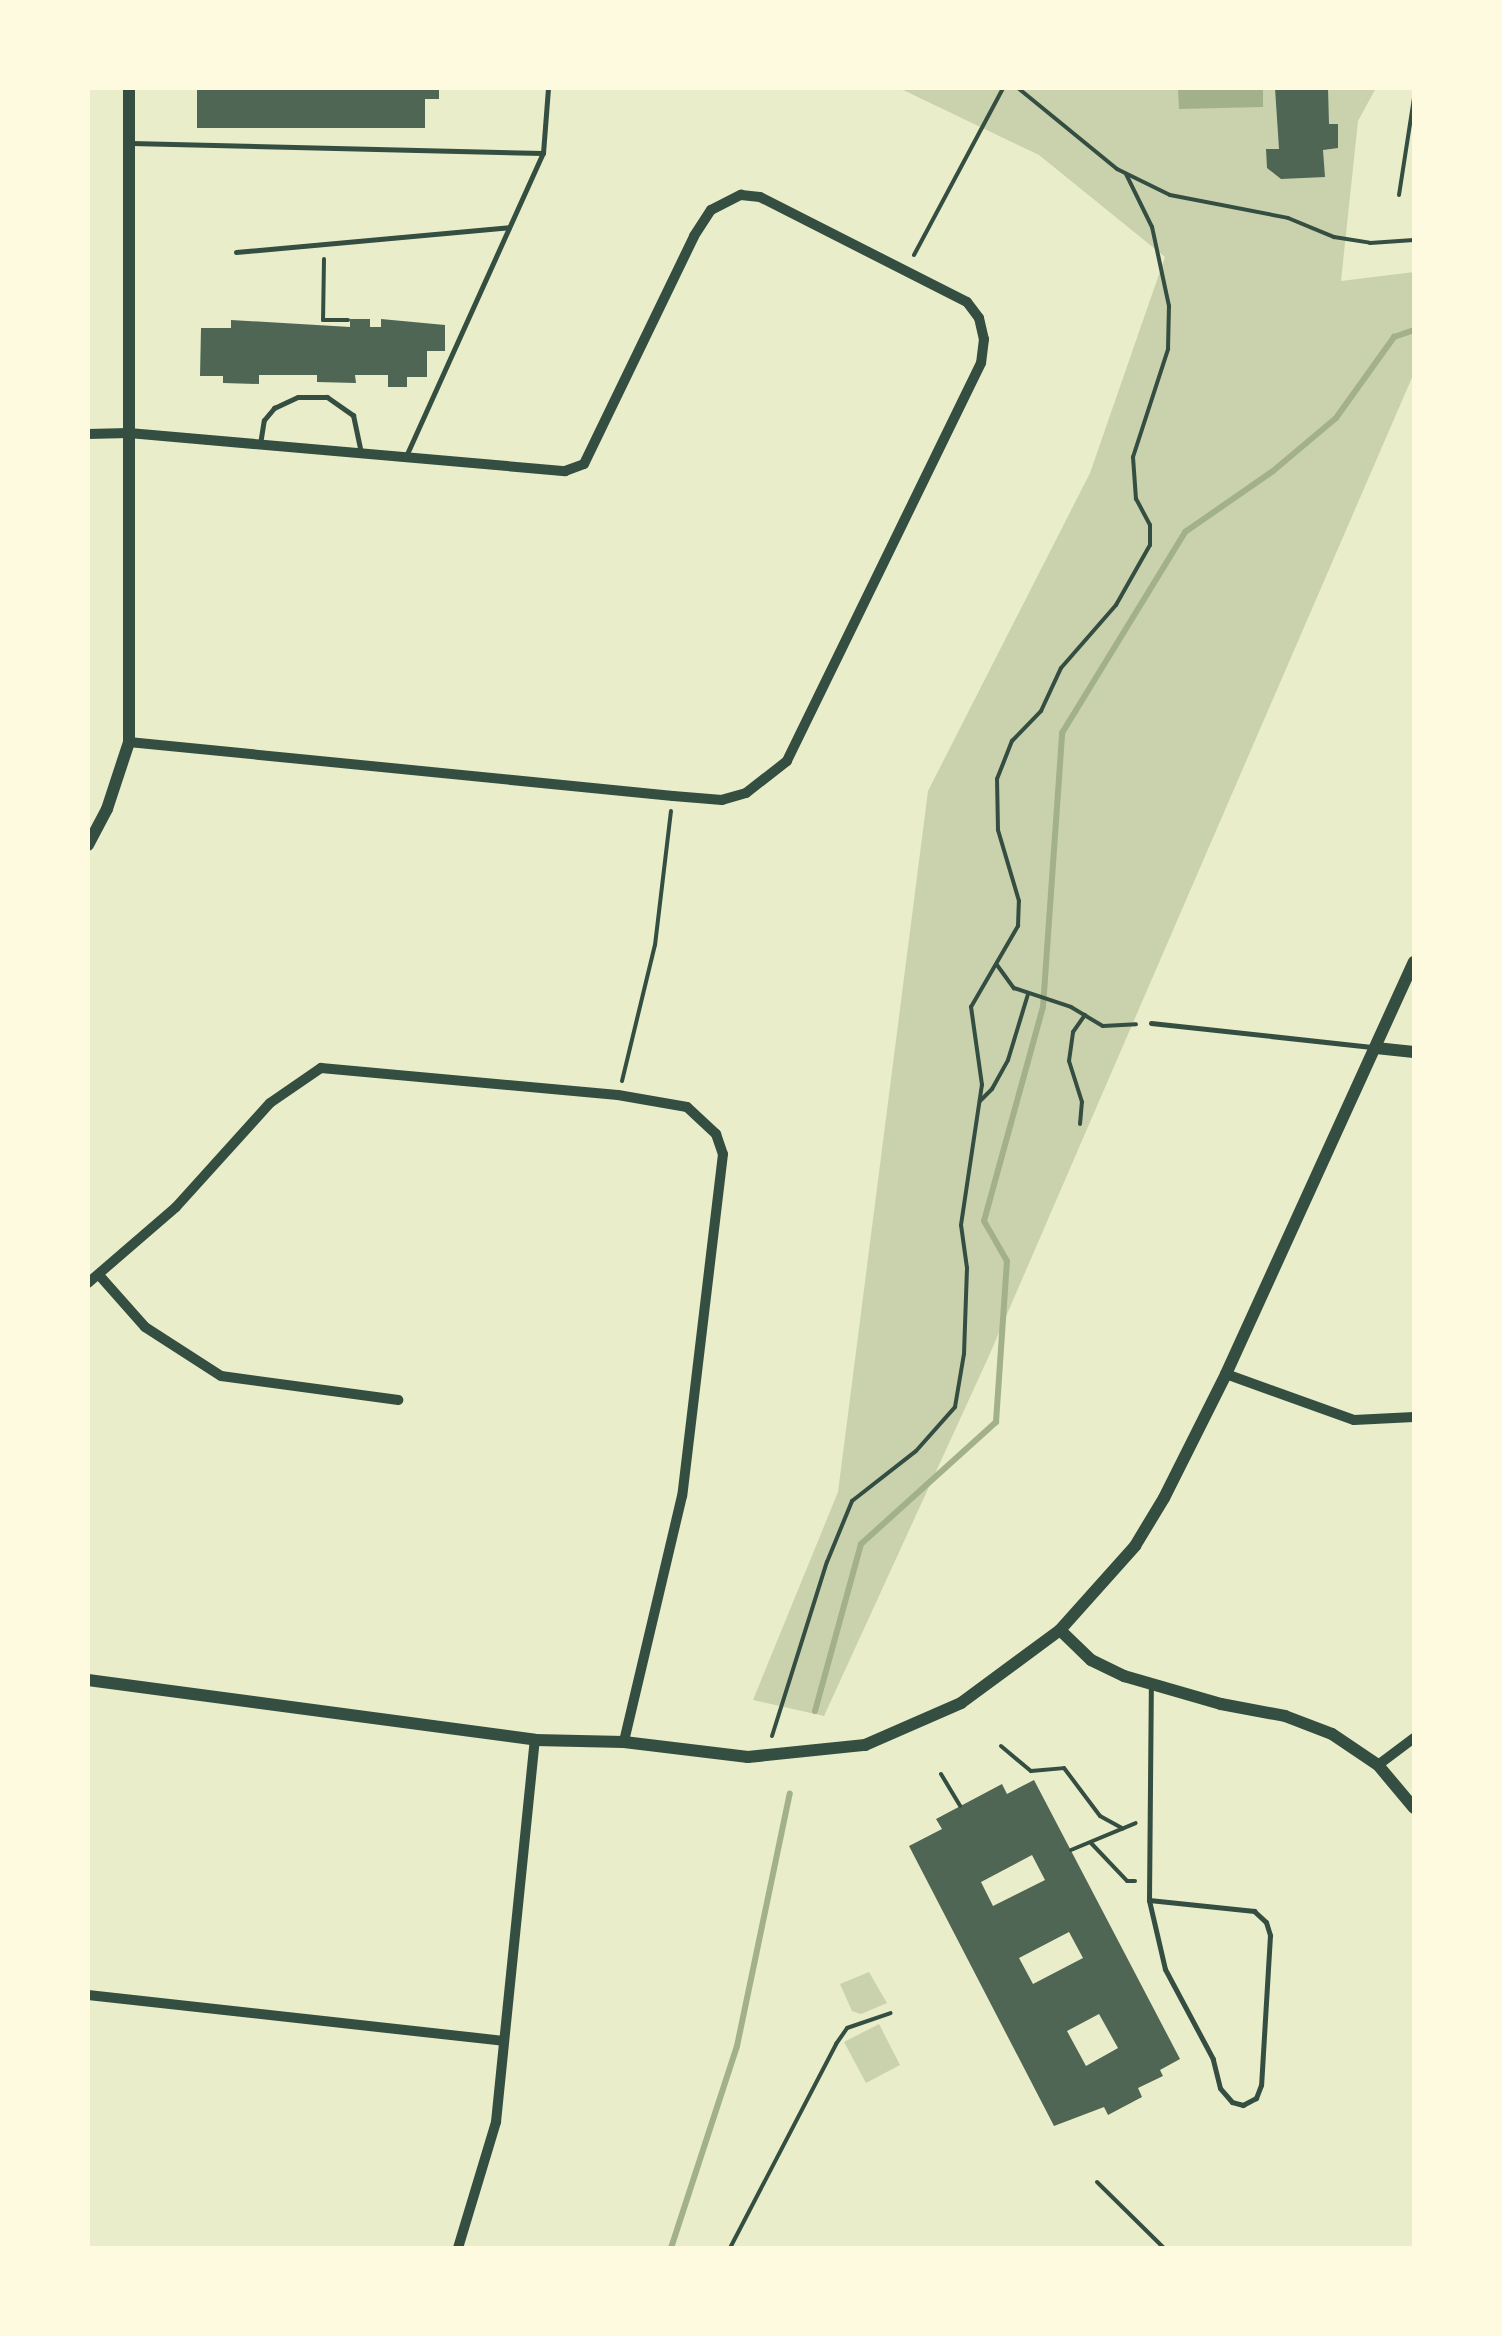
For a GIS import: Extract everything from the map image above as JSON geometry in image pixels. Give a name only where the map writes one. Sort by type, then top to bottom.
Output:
[{"type":"street","points":[[88,845],[106,810],[129,742],[129,88]]},
{"type":"street","points":[[88,434],[129,432],[565,472],[584,464],[694,236],[711,210],[741,195],[760,198],[967,302],[979,318],[984,340],[981,363],[787,761],[746,793],[722,800],[672,796],[129,742]]},
{"type":"street","points":[[88,1680],[535,1740],[624,1742],[766,1755],[865,1745],[916,1726],[976,1694],[1060,1630],[1135,1546],[1226,1374],[1414,962]]},
{"type":"street","points":[[1376,1048],[1414,1052]]},
{"type":"street","points":[[88,1283],[176,1207],[270,1104],[322,1068],[618,1096],[687,1107],[716,1134],[723,1154],[682,1496],[624,1742]]},
{"type":"street","points":[[100,1275],[144,1327],[177,1352],[220,1376],[398,1400]]},
{"type":"street","points":[[1226,1374],[1354,1420],[1414,1417]]},
{"type":"street","points":[[1060,1630],[1091,1660],[1151,1684],[1286,1716],[1332,1734],[1378,1764],[1414,1808]]},
{"type":"street","points":[[1378,1764],[1414,1738]]},
{"type":"street","points":[[458,2248],[496,2122],[535,1740]]},
{"type":"street","points":[[88,1995],[503,2041]]},
{"type":"lane","points":[[406,456],[542,152],[548,88]]},
{"type":"lane","points":[[131,143],[542,152]]},
{"type":"lane","points":[[236,252],[509,227]]},
{"type":"lane","points":[[260,444],[264,420],[274,408],[298,397],[327,397],[353,415],[361,452]]},
{"type":"lane","points":[[1151,1023],[1376,1048]]},
{"type":"lane","points":[[1149,1900],[1254,1911],[1266,1922],[1270,1934],[1261,2085],[1256,2098],[1243,2104],[1232,2102],[1220,2088],[1213,2058],[1164,1969],[1149,1900],[1151,1684]]},
{"type":"path","points":[[905,271],[1004,88]]},
{"type":"path","points":[[1018,88],[1065,130],[1126,174],[1170,195],[1288,218],[1334,237],[1370,243],[1414,240]]},
{"type":"path","points":[[1399,195],[1414,98]]},
{"type":"path","points":[[766,1755],[827,1562],[852,1501],[916,1452],[955,1406],[964,1354],[967,1268],[960,1225],[982,1065],[972,1036],[970,1007],[1018,926],[1019,900],[998,830],[997,779],[1012,741],[1041,710],[1061,668],[1116,605],[1150,545],[1150,525],[1136,499],[1133,457],[1168,349],[1169,306],[1152,228],[1126,174]]},
{"type":"path","points":[[324,245],[324,320],[348,320]]},
{"type":"path","points":[[618,1096],[655,944],[672,796]]},
{"type":"path","points":[[997,966],[1014,988],[1071,1007],[1103,1026],[1151,1023]]},
{"type":"path","points":[[980,1101],[1008,1060],[1028,994]]},
{"type":"path","points":[[1080,1124],[1082,1102],[1070,1061],[1074,1032],[1085,1016]]},
{"type":"path","points":[[1000,1746],[1030,1771],[1064,1768],[1100,1816],[1123,1828]]},
{"type":"path","points":[[941,1774],[960,1806]]},
{"type":"path","points":[[1070,1850],[1150,1817]]},
{"type":"path","points":[[1091,1843],[1126,1880],[1149,1883]]},
{"type":"path","points":[[730,2248],[847,2028],[892,2013]]},
{"type":"path","points":[[1096,2182],[1164,2248]]},
{"type":"shaded area","points":[[899,88],[1376,88],[1358,121],[1341,281],[1414,272],[1414,373],[988,1358],[824,1716],[753,1700],[838,1492],[928,791],[1090,473],[1165,257],[1039,155]]},
{"type":"shaded area","points":[[1178,88],[1263,88],[1263,107],[1179,109]]},
{"type":"shaded area","points":[[869,1972],[887,2003],[861,2014],[852,2011],[840,1984]]},
{"type":"shaded area","points":[[879,2024],[900,2065],[866,2083],[844,2042]]},
{"type":"building","points":[[197,88],[439,88],[439,99],[425,99],[425,128],[197,128]]},
{"type":"building","points":[[1275,88],[1328,88],[1329,124],[1338,124],[1338,148],[1323,150],[1325,177],[1281,179],[1267,168],[1266,149],[1279,149]]},
{"type":"building","points":[[350,319],[370,319],[370,327],[381,327],[381,319],[445,325],[445,351],[427,351],[427,377],[407,377],[407,387],[388,387],[388,375],[355,375],[356,383],[317,382],[317,375],[259,375],[259,384],[223,383],[223,376],[200,376],[201,328],[231,328],[231,320],[350,327]]},
{"type":"building","points":[[1034,1780],[1180,2059],[1160,2070],[1163,2076],[1138,2088],[1142,2097],[1108,2115],[1104,2107],[1054,2126],[909,1846],[942,1829],[936,1819],[1002,1784],[1007,1794]],"holes":[[[1032,1855],[1045,1880],[993,1906],[981,1882]],[[1069,1932],[1083,1958],[1033,1984],[1019,1958]],[[1099,2014],[1118,2048],[1086,2066],[1067,2031]]]},
{"type":"waterway","points":[[815,1711],[861,1544],[996,1422],[1007,1261],[984,1221],[1043,1007],[1062,733],[1185,532],[1273,471],[1336,418],[1394,337],[1414,330]]},
{"type":"waterway","points":[[671,2248],[737,2046],[790,1793]]}]
